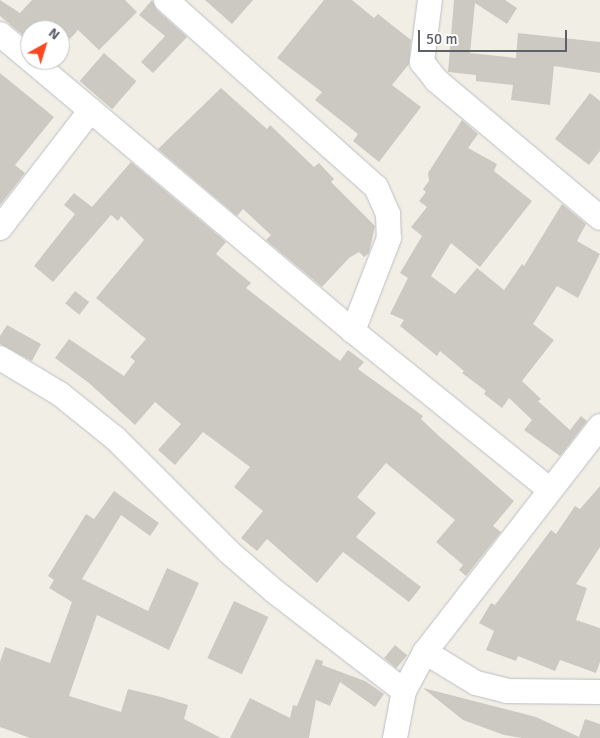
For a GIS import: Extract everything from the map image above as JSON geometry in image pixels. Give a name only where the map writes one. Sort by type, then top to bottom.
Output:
[{"type":"street","points":[[166,0],[376,187],[388,214],[389,238],[353,331]]},
{"type":"street","points":[[430,0],[422,62],[437,81],[600,218]]},
{"type":"street","points":[[0,34],[20,50]]},
{"type":"street","points":[[44,70],[353,331],[549,489]]},
{"type":"street","points":[[0,228],[91,110]]},
{"type":"street","points":[[0,358],[60,394],[115,438],[266,585],[404,691]]},
{"type":"street","points":[[394,738],[404,691],[425,652],[549,489],[600,426]]},
{"type":"street","points":[[425,652],[476,683],[507,691],[600,692]]},
{"type":"building","points":[[0,0],[20,13],[32,0],[125,0],[137,12],[99,50],[78,30],[70,39],[70,20],[20,20],[20,33],[0,16]]},
{"type":"building","points":[[152,0],[157,10],[187,37],[153,73],[141,62],[165,36],[139,15]]},
{"type":"building","points":[[205,0],[253,0],[232,24]]},
{"type":"building","points":[[324,0],[352,0],[374,18],[378,14],[411,40],[409,64],[392,85],[421,107],[379,162],[353,141],[358,134],[315,100],[322,92],[277,58]]},
{"type":"building","points":[[454,0],[505,0],[517,8],[507,24],[475,3],[470,53],[516,58],[518,33],[600,42],[600,73],[554,66],[550,105],[511,100],[513,85],[476,81],[476,75],[448,72]]},
{"type":"building","points":[[104,53],[136,81],[112,109],[80,81]]},
{"type":"building","points":[[0,73],[54,117],[15,165],[25,173],[0,205]]},
{"type":"building","points":[[221,88],[267,129],[270,125],[314,167],[319,163],[334,179],[331,182],[375,226],[369,253],[364,257],[359,252],[349,258],[322,287],[266,240],[271,235],[243,209],[237,216],[158,149]]},
{"type":"building","points":[[590,93],[600,101],[600,151],[589,165],[555,139]]},
{"type":"building","points":[[462,120],[478,134],[468,148],[497,164],[494,171],[532,201],[480,267],[451,243],[431,276],[455,294],[477,268],[504,290],[522,264],[524,266],[562,204],[586,224],[577,241],[600,254],[578,298],[557,286],[533,324],[554,340],[522,381],[541,399],[538,401],[570,430],[581,416],[587,421],[560,456],[524,430],[532,420],[509,398],[502,408],[484,394],[486,391],[462,373],[464,371],[440,351],[437,356],[400,326],[404,320],[390,314],[408,278],[400,273],[422,236],[411,227],[427,207],[419,201],[426,192],[423,189],[429,181],[428,173]]},
{"type":"building","points":[[131,162],[226,242],[216,254],[251,283],[246,288],[340,361],[348,350],[364,362],[358,369],[423,416],[421,419],[439,436],[514,501],[493,526],[501,532],[466,576],[459,570],[463,565],[436,542],[455,520],[386,463],[357,497],[376,513],[356,537],[421,587],[409,602],[343,552],[317,583],[267,539],[257,551],[241,538],[263,511],[234,487],[250,467],[203,432],[175,465],[158,450],[181,424],[155,402],[135,425],[89,383],[55,358],[69,339],[124,376],[135,361],[130,357],[146,339],[96,298],[144,240],[121,216],[118,221],[111,215],[53,282],[34,266],[75,214],[64,205],[74,193],[92,207]]},
{"type":"building","points":[[75,291],[89,302],[79,315],[65,304]]},
{"type":"building","points":[[7,325],[41,344],[32,361],[0,344],[0,336]]},
{"type":"building","points":[[600,486],[600,547],[576,584],[587,588],[576,620],[600,628],[600,662],[596,673],[560,660],[555,671],[518,656],[516,661],[486,650],[494,631],[479,623],[491,603],[495,605],[551,530],[556,534],[575,506],[580,509]]},
{"type":"building","points":[[114,491],[159,523],[150,536],[121,515],[82,579],[148,611],[167,568],[199,583],[169,650],[97,615],[69,696],[121,712],[128,689],[161,697],[188,705],[184,719],[221,738],[30,738],[0,727],[0,662],[5,647],[50,663],[72,602],[49,588],[54,580],[48,576],[86,514],[94,519]]},
{"type":"building","points":[[234,601],[268,617],[242,674],[207,658]]},
{"type":"building","points":[[395,645],[407,655],[396,668],[384,658]]},
{"type":"building","points":[[316,659],[323,661],[322,665],[365,681],[384,694],[375,707],[340,682],[330,706],[316,700],[309,738],[230,738],[250,698],[290,718],[293,705],[297,706]]},
{"type":"building","points":[[423,688],[536,717],[579,737],[585,719],[600,724],[600,738],[522,738],[504,735],[463,720]]}]
